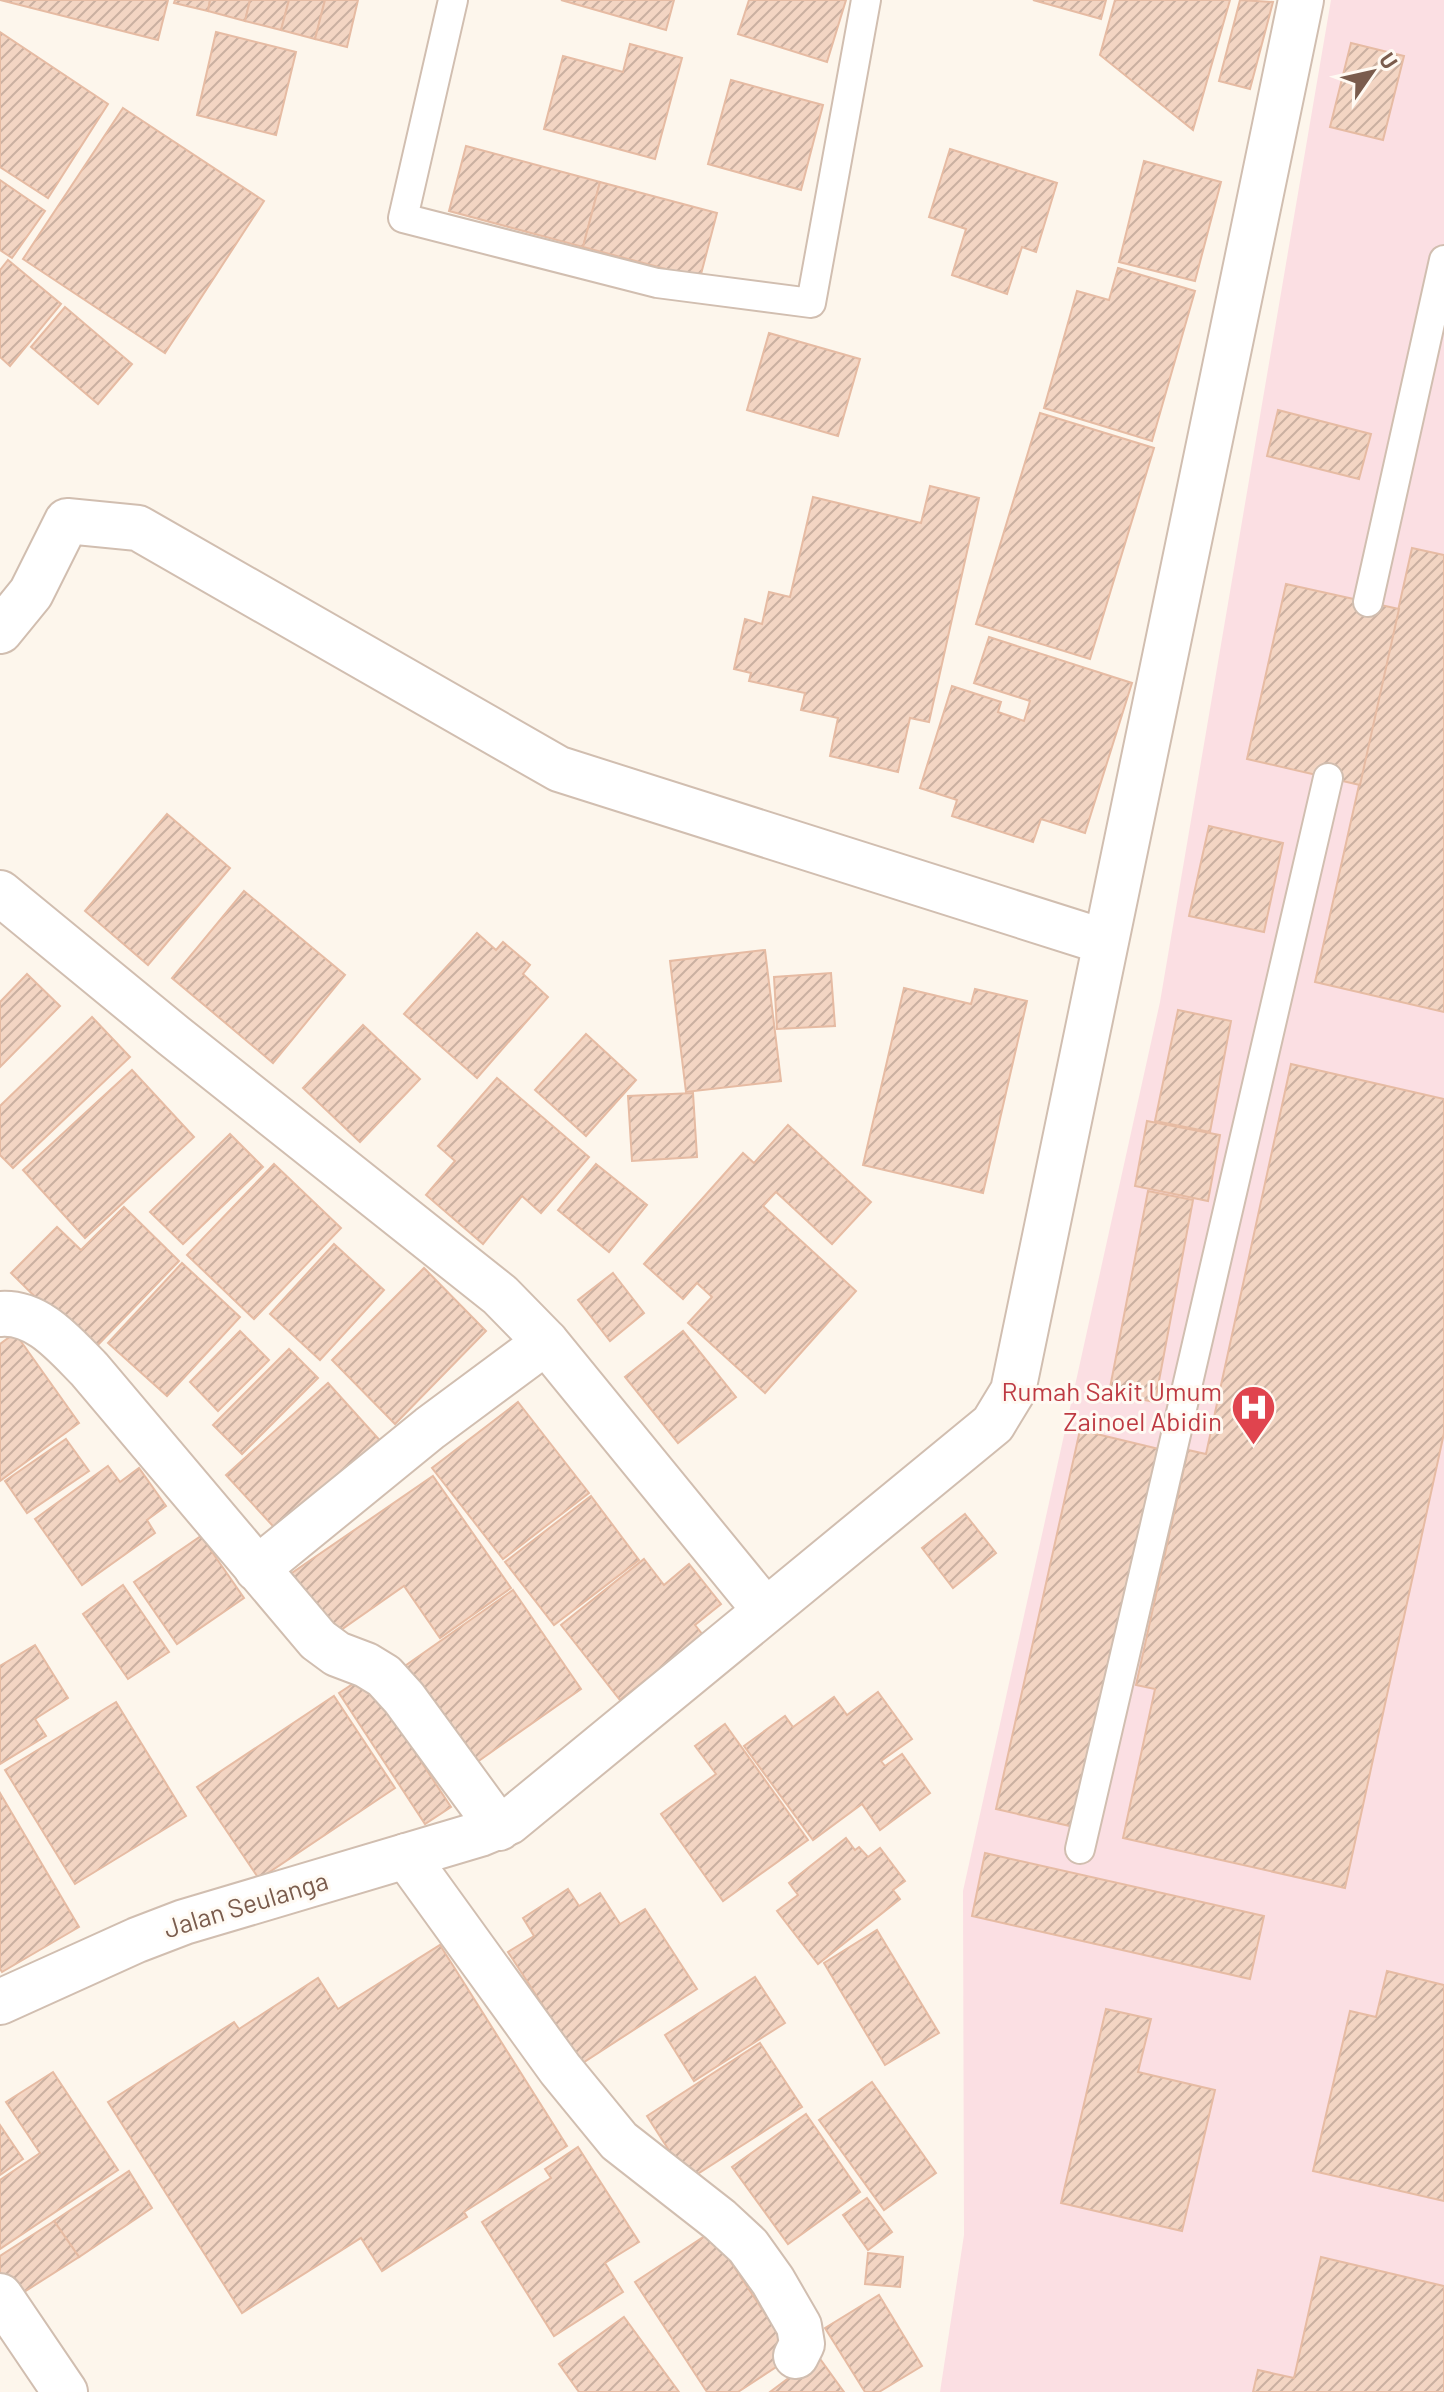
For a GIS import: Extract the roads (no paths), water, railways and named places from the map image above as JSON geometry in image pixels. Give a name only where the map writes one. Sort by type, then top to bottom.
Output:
[{"type":"street","points":[[0,1314],[24,1316],[52,1333],[89,1369],[318,1640],[337,1654],[375,1670],[404,1698],[499,1828],[639,1717],[993,1424],[1013,1391],[1301,0]]},
{"type":"street","points":[[0,631],[31,593],[67,521],[138,528],[559,769],[1105,942]]},
{"type":"street","points":[[0,893],[174,1036],[500,1295],[546,1342],[765,1610]]},
{"type":"street","points":[[257,1569],[430,1428],[546,1342]]},
{"type":"street","name":"Jalan Seulanga","points":[[0,2002],[184,1922],[499,1828]]},
{"type":"street","points":[[406,1856],[560,2069],[619,2141],[720,2220],[748,2246],[799,2326],[802,2344],[796,2356]]},
{"type":"street","points":[[0,2296],[65,2392]]},
{"type":"lane","points":[[453,0],[403,218],[657,283],[811,303],[866,0]]},
{"type":"lane","points":[[1368,602],[1444,260]]},
{"type":"lane","points":[[1080,1849],[1328,778]]},
{"type":"place","name":"Rumah Sakit Umum Zainoel Abidin","points":[[1253,1446]]}]
